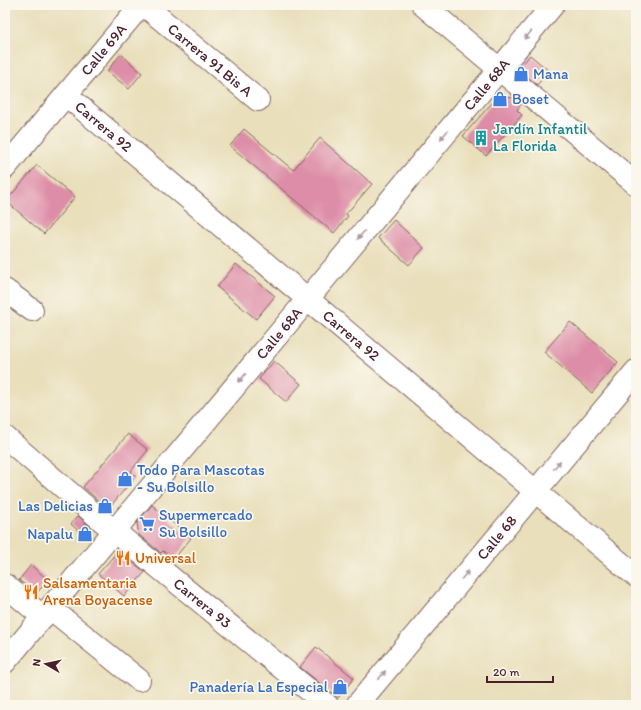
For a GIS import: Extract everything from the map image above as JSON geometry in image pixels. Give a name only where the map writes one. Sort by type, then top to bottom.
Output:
[{"type":"street","name":"Calle 69A","points":[[5,168],[143,5]]},
{"type":"street","name":"Carrera 91 Bis A","points":[[143,5],[258,100]]},
{"type":"street","points":[[424,5],[636,184]]},
{"type":"street","name":"Calle 68A","points":[[5,662],[553,5]]},
{"type":"street","name":"Carrera 92","points":[[66,95],[636,576]]},
{"type":"street","points":[[5,290],[32,310]]},
{"type":"street","name":"Calle 68","points":[[356,705],[636,371]]},
{"type":"street","name":"Carrera 93","points":[[5,437],[114,531],[327,705]]},
{"type":"street","points":[[5,585],[46,612],[139,680]]},
{"type":"building","points":[[121,54],[142,73],[129,89],[107,71]]},
{"type":"building","points":[[530,55],[549,71],[537,85],[519,69]]},
{"type":"building","points":[[498,96],[514,98],[521,104],[517,110],[522,115],[486,156],[463,136]]},
{"type":"building","points":[[244,129],[293,170],[320,138],[372,184],[346,214],[348,216],[334,233],[230,146]]},
{"type":"building","points":[[37,165],[75,197],[44,234],[6,201]]},
{"type":"building","points":[[394,220],[424,248],[409,265],[378,238]]},
{"type":"building","points":[[236,264],[275,296],[256,319],[217,287]]},
{"type":"building","points":[[570,322],[618,362],[592,393],[544,352]]},
{"type":"building","points":[[274,361],[301,384],[286,402],[259,379]]},
{"type":"building","points":[[128,434],[148,450],[131,471],[136,476],[108,509],[83,487]]},
{"type":"building","points":[[152,505],[191,538],[173,560],[163,551],[161,553],[139,535],[137,523]]},
{"type":"building","points":[[78,516],[92,529],[85,537],[71,524]]},
{"type":"building","points":[[118,551],[145,572],[124,596],[98,574]]},
{"type":"building","points":[[31,565],[48,580],[36,594],[19,580]]},
{"type":"building","points":[[316,647],[354,678],[338,698],[300,667]]},
{"type":"place","name":"Mana","points":[[521,74]]},
{"type":"place","name":"Boset","points":[[500,99]]},
{"type":"place","name":"Jardín Infantil La Florida","points":[[481,138]]},
{"type":"place","name":"Todo Para Mascotas - Su Bolsillo","points":[[125,479]]},
{"type":"place","name":"Las Delicias","points":[[105,506]]},
{"type":"place","name":"Supermercado Su Bolsillo","points":[[147,524]]},
{"type":"place","name":"Napalu","points":[[85,534]]},
{"type":"place","name":"Universal","points":[[123,558]]},
{"type":"place","name":"Salsamentaria Arena Boyacense","points":[[31,592]]},
{"type":"place","name":"Panadería La Especial","points":[[340,687]]}]
